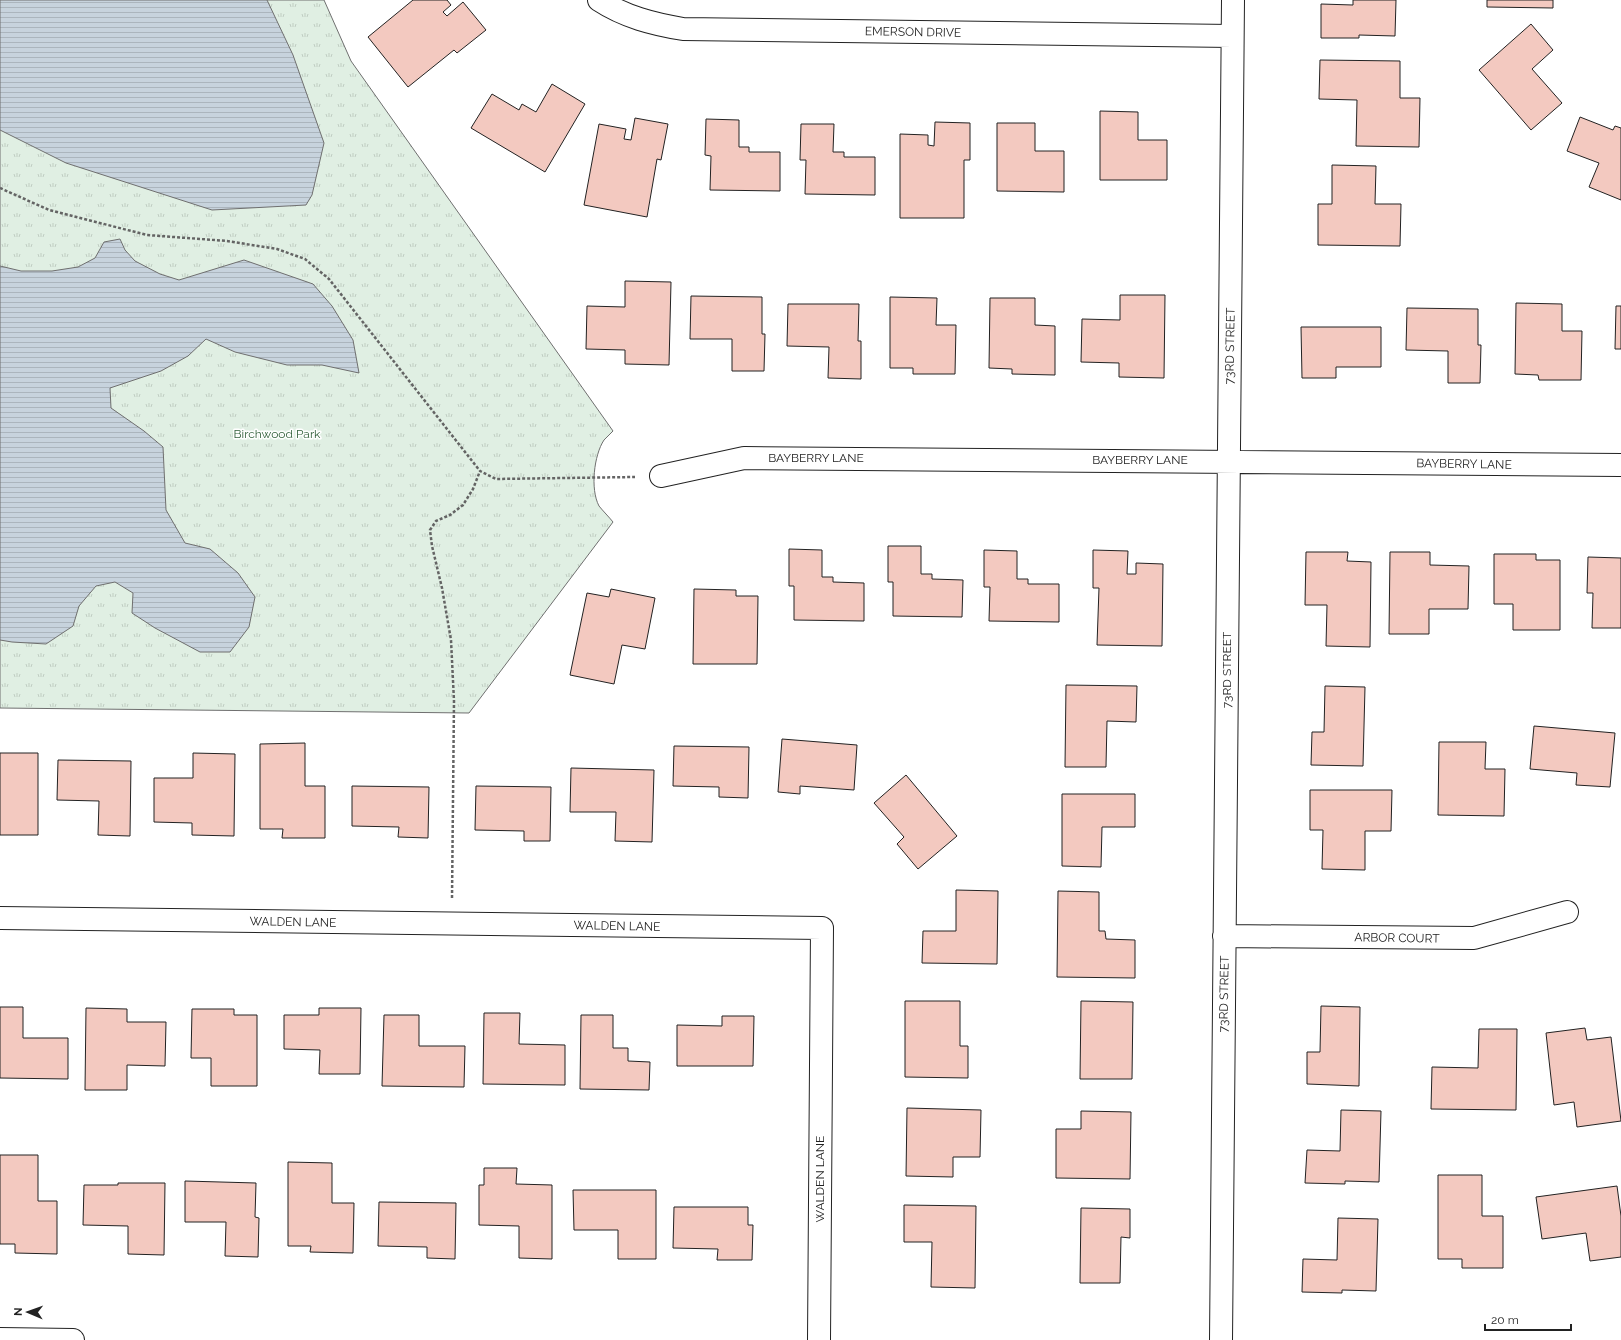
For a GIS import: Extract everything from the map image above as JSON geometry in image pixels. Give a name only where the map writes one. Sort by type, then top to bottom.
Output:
[{"type":"street","name":"EMERSON DRIVE","points":[[600,0],[611,8],[632,18],[658,25],[683,29],[1232,36]]},
{"type":"street","name":"73RD STREET","points":[[1220,1340],[1233,0]]},
{"type":"street","name":"BAYBERRY LANE","points":[[661,476],[744,458],[1621,465]]},
{"type":"street","name":"ARBOR COURT","points":[[1224,936],[1474,938],[1567,912]]},
{"type":"street","name":"WALDEN LANE","points":[[0,918],[822,928],[819,1340]]},
{"type":"street","points":[[0,1339],[73,1340]]},
{"type":"path","points":[[0,188],[49,210],[148,235],[227,241],[277,249],[305,259],[329,279],[480,470],[496,479],[661,476]]},
{"type":"path","points":[[452,924],[454,701],[451,640],[430,530],[436,522],[450,515],[463,505],[480,470]]},
{"type":"green space","name":"Birchwood Park","points":[[0,0],[324,0],[351,61],[613,431],[604,440],[598,454],[594,472],[594,482],[596,499],[599,506],[613,522],[469,713],[0,708]]},
{"type":"shaded area","points":[[0,0],[267,0],[293,55],[324,143],[312,195],[306,205],[212,210],[66,163],[0,130]]},
{"type":"shaded area","points":[[120,239],[125,250],[135,261],[160,274],[179,280],[244,260],[313,284],[332,306],[353,340],[359,373],[322,365],[287,365],[235,352],[206,339],[188,356],[161,371],[110,388],[111,408],[144,431],[163,447],[166,510],[185,543],[210,549],[238,573],[255,597],[249,627],[230,652],[200,652],[155,628],[132,613],[133,593],[115,582],[96,586],[79,606],[73,626],[46,644],[0,640],[0,266],[21,271],[52,271],[78,267],[95,258],[104,242]]},
{"type":"building","points":[[413,0],[447,0],[451,5],[443,12],[447,16],[463,2],[486,30],[457,53],[454,50],[408,87],[368,37]]},
{"type":"building","points":[[1353,0],[1396,0],[1395,36],[1359,35],[1359,38],[1321,38],[1321,4],[1353,5]]},
{"type":"building","points":[[1487,0],[1553,0],[1553,8],[1487,7]]},
{"type":"building","points":[[1531,24],[1553,50],[1532,69],[1562,103],[1531,130],[1479,70]]},
{"type":"building","points":[[1320,60],[1400,61],[1400,98],[1420,98],[1419,147],[1356,146],[1357,100],[1319,99]]},
{"type":"building","points":[[552,84],[585,104],[545,172],[471,128],[492,94],[519,110],[522,104],[536,112]]},
{"type":"building","points":[[1100,111],[1138,112],[1138,140],[1167,140],[1167,180],[1100,180]]},
{"type":"building","points":[[1580,117],[1613,130],[1615,126],[1621,128],[1621,200],[1589,187],[1599,163],[1567,151]]},
{"type":"building","points":[[635,118],[668,124],[661,160],[657,159],[647,217],[584,205],[599,124],[626,129],[624,139],[631,140]]},
{"type":"building","points":[[706,119],[739,120],[739,147],[749,147],[749,152],[780,152],[780,191],[710,190],[711,156],[705,155]]},
{"type":"building","points":[[935,122],[970,123],[970,160],[964,160],[964,218],[900,218],[900,134],[928,135],[928,145],[934,146]]},
{"type":"building","points":[[997,123],[1035,123],[1035,151],[1064,151],[1064,192],[997,191]]},
{"type":"building","points":[[801,124],[834,124],[833,152],[844,152],[844,157],[875,157],[875,195],[805,194],[806,160],[800,160]]},
{"type":"building","points":[[1332,165],[1376,166],[1375,204],[1401,204],[1400,246],[1318,245],[1318,204],[1332,204]]},
{"type":"building","points":[[625,281],[671,282],[669,365],[625,364],[625,350],[586,349],[587,306],[625,307]]},
{"type":"building","points":[[1120,295],[1165,295],[1164,378],[1119,377],[1119,363],[1081,362],[1082,319],[1120,320]]},
{"type":"building","points":[[691,296],[762,297],[762,334],[765,334],[764,371],[732,371],[732,339],[690,339]]},
{"type":"building","points":[[890,297],[937,298],[936,325],[956,325],[955,374],[913,374],[913,368],[890,368]]},
{"type":"building","points":[[990,298],[1035,298],[1035,325],[1055,326],[1055,375],[1012,374],[1012,369],[989,368]]},
{"type":"building","points":[[1516,303],[1562,304],[1562,331],[1582,331],[1581,380],[1539,380],[1538,375],[1515,374]]},
{"type":"building","points":[[788,304],[859,304],[858,341],[861,341],[861,379],[828,378],[829,347],[787,346]]},
{"type":"building","points":[[1616,306],[1621,306],[1621,349],[1615,349]]},
{"type":"building","points":[[1407,308],[1478,309],[1478,345],[1481,345],[1480,383],[1448,383],[1448,351],[1406,350]]},
{"type":"building","points":[[1301,327],[1381,327],[1381,367],[1336,367],[1336,378],[1302,378]]},
{"type":"building","points":[[888,546],[921,546],[921,574],[932,574],[932,579],[963,580],[962,617],[893,616],[893,582],[888,582]]},
{"type":"building","points":[[789,549],[822,550],[822,577],[833,577],[833,582],[864,583],[864,621],[794,620],[794,586],[789,586]]},
{"type":"building","points":[[984,550],[1017,551],[1017,579],[1028,579],[1028,584],[1059,584],[1059,622],[989,621],[990,587],[984,587]]},
{"type":"building","points":[[1093,550],[1128,551],[1127,574],[1136,574],[1136,563],[1163,564],[1162,646],[1097,645],[1099,588],[1093,588]]},
{"type":"building","points":[[1306,552],[1348,552],[1347,561],[1371,562],[1370,647],[1326,646],[1327,605],[1305,605]]},
{"type":"building","points":[[1390,552],[1430,552],[1430,565],[1469,566],[1468,609],[1429,609],[1429,634],[1389,634]]},
{"type":"building","points":[[1494,554],[1536,554],[1536,560],[1560,560],[1560,630],[1513,630],[1513,604],[1494,604]]},
{"type":"building","points":[[1588,557],[1621,558],[1621,628],[1592,628],[1593,593],[1587,593]]},
{"type":"building","points":[[611,589],[655,598],[645,649],[622,645],[614,684],[570,675],[587,593],[609,597]]},
{"type":"building","points":[[694,589],[736,590],[736,596],[758,596],[757,664],[693,664]]},
{"type":"building","points":[[1066,685],[1137,686],[1136,722],[1107,721],[1106,767],[1065,767]]},
{"type":"building","points":[[1325,686],[1365,687],[1363,766],[1311,765],[1312,732],[1324,732]]},
{"type":"building","points":[[1534,726],[1615,733],[1610,787],[1576,785],[1577,773],[1530,769]]},
{"type":"building","points":[[782,739],[857,745],[854,790],[800,786],[800,794],[778,792]]},
{"type":"building","points":[[1439,742],[1486,742],[1485,769],[1505,769],[1504,816],[1438,815]]},
{"type":"building","points":[[305,743],[305,786],[325,786],[325,838],[282,838],[283,829],[260,829],[260,744]]},
{"type":"building","points":[[674,746],[749,747],[748,798],[719,797],[719,787],[673,786]]},
{"type":"building","points":[[0,753],[38,753],[38,835],[0,835]]},
{"type":"building","points":[[193,753],[235,754],[234,836],[192,835],[192,823],[154,822],[154,778],[193,778]]},
{"type":"building","points":[[58,760],[131,761],[130,836],[98,835],[99,801],[57,800]]},
{"type":"building","points":[[571,768],[654,770],[652,842],[615,841],[616,812],[570,812]]},
{"type":"building","points":[[906,775],[957,836],[918,869],[897,844],[904,837],[874,803]]},
{"type":"building","points":[[352,786],[429,787],[428,838],[398,837],[399,827],[352,826]]},
{"type":"building","points":[[476,786],[551,787],[550,841],[524,841],[524,831],[475,830]]},
{"type":"building","points":[[1310,790],[1392,790],[1391,831],[1365,831],[1365,870],[1322,869],[1323,830],[1310,830]]},
{"type":"building","points":[[1062,794],[1135,794],[1135,827],[1102,827],[1101,867],[1062,866]]},
{"type":"building","points":[[956,890],[998,891],[997,964],[922,963],[923,931],[956,931]]},
{"type":"building","points":[[1058,891],[1099,892],[1099,931],[1105,931],[1106,939],[1135,940],[1135,978],[1057,977]]},
{"type":"building","points":[[905,1001],[960,1001],[960,1046],[968,1046],[968,1078],[905,1077]]},
{"type":"building","points":[[1081,1001],[1133,1002],[1132,1079],[1080,1079]]},
{"type":"building","points":[[1321,1006],[1360,1007],[1359,1086],[1307,1084],[1307,1052],[1320,1052]]},
{"type":"building","points":[[0,1007],[23,1007],[23,1038],[68,1038],[68,1079],[0,1078]]},
{"type":"building","points":[[86,1008],[127,1009],[127,1022],[166,1022],[165,1066],[127,1065],[127,1090],[85,1090]]},
{"type":"building","points":[[319,1008],[361,1008],[360,1074],[319,1074],[320,1050],[284,1049],[284,1015],[319,1015]]},
{"type":"building","points":[[192,1009],[234,1009],[234,1015],[257,1015],[257,1086],[211,1086],[211,1058],[191,1058]]},
{"type":"building","points":[[484,1013],[520,1013],[519,1044],[565,1045],[565,1085],[483,1084]]},
{"type":"building","points":[[384,1015],[419,1015],[419,1046],[465,1046],[464,1087],[382,1086]]},
{"type":"building","points":[[581,1015],[613,1015],[613,1048],[628,1048],[628,1061],[650,1062],[649,1090],[580,1089]]},
{"type":"building","points":[[722,1016],[754,1016],[753,1066],[677,1066],[677,1025],[722,1026]]},
{"type":"building","points":[[1585,1028],[1587,1040],[1611,1037],[1621,1121],[1577,1127],[1574,1102],[1554,1105],[1546,1033]]},
{"type":"building","points":[[1479,1029],[1517,1029],[1516,1110],[1431,1109],[1432,1067],[1478,1068]]},
{"type":"building","points":[[907,1108],[981,1110],[980,1157],[953,1157],[953,1177],[906,1176]]},
{"type":"building","points":[[1341,1110],[1381,1111],[1379,1182],[1345,1181],[1345,1184],[1305,1183],[1307,1150],[1340,1151]]},
{"type":"building","points":[[1081,1111],[1131,1112],[1130,1179],[1056,1178],[1056,1129],[1081,1129]]},
{"type":"building","points":[[0,1155],[38,1155],[38,1201],[57,1201],[57,1254],[15,1253],[15,1244],[0,1244]]},
{"type":"building","points":[[288,1162],[332,1163],[332,1203],[354,1203],[353,1253],[310,1252],[311,1246],[288,1246]]},
{"type":"building","points":[[484,1168],[517,1168],[516,1184],[552,1185],[552,1259],[519,1258],[519,1226],[479,1225],[479,1185],[484,1185]]},
{"type":"building","points":[[1438,1175],[1482,1175],[1482,1216],[1503,1216],[1503,1268],[1462,1268],[1462,1259],[1438,1259]]},
{"type":"building","points":[[185,1181],[256,1183],[255,1217],[259,1218],[258,1257],[225,1256],[226,1222],[185,1222]]},
{"type":"building","points":[[118,1183],[165,1183],[164,1255],[128,1254],[128,1226],[83,1225],[84,1185],[118,1185]]},
{"type":"building","points":[[1617,1186],[1621,1216],[1621,1257],[1590,1261],[1586,1233],[1542,1239],[1536,1197]]},
{"type":"building","points":[[573,1190],[656,1190],[656,1259],[618,1259],[618,1230],[574,1230]]},
{"type":"building","points":[[379,1202],[456,1203],[455,1259],[427,1258],[427,1247],[378,1246]]},
{"type":"building","points":[[904,1205],[976,1206],[975,1288],[931,1287],[932,1242],[904,1242]]},
{"type":"building","points":[[674,1207],[748,1207],[748,1225],[753,1225],[752,1260],[717,1260],[718,1249],[673,1248]]},
{"type":"building","points":[[1081,1208],[1130,1209],[1130,1238],[1121,1237],[1120,1283],[1080,1283]]},
{"type":"building","points":[[1338,1218],[1378,1219],[1376,1291],[1342,1290],[1342,1293],[1302,1292],[1303,1259],[1337,1260]]}]
